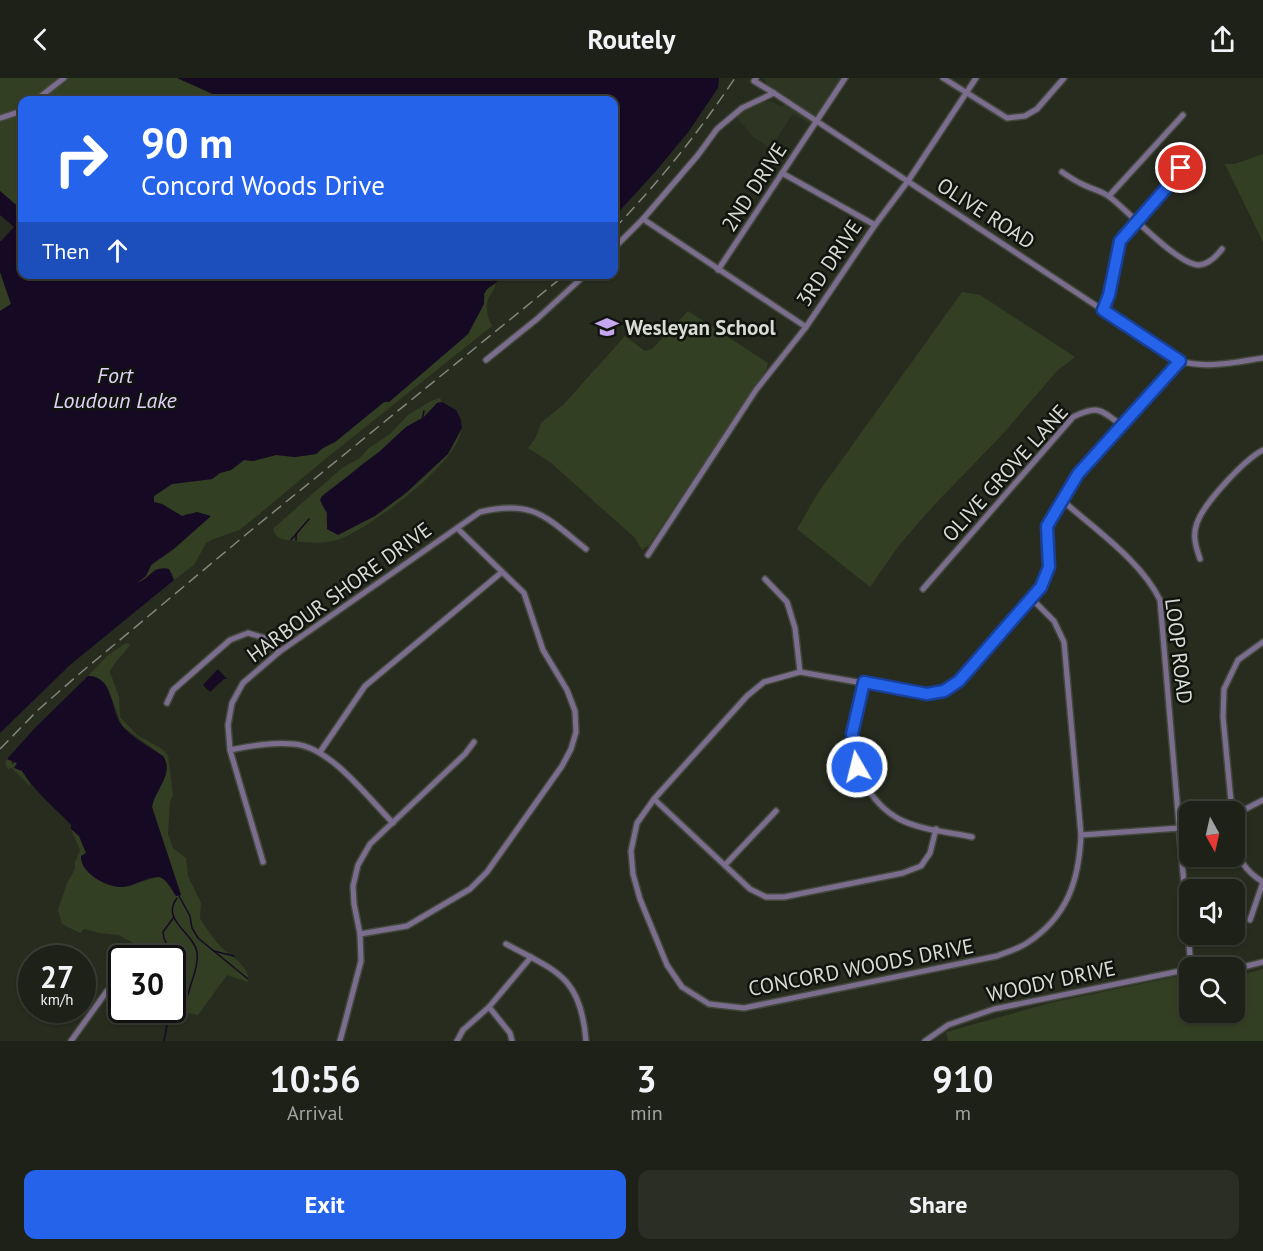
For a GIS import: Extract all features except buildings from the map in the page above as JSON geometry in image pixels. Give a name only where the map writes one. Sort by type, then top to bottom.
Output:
[{"type":"street","points":[[41,96],[64,78]]},
{"type":"street","name":"OLIVE ROAD","points":[[756,78],[754,81],[1180,361]]},
{"type":"street","name":"2ND DRIVE","points":[[718,270],[845,78]]},
{"type":"street","points":[[944,78],[1007,118],[1025,116],[1037,109],[1064,78]]},
{"type":"street","name":"3RD DRIVE","points":[[648,555],[756,390],[806,327],[874,225],[908,181],[976,78]]},
{"type":"street","points":[[618,244],[643,219],[698,155],[717,129],[742,108],[774,93]]},
{"type":"street","points":[[0,118],[18,112]]},
{"type":"street","points":[[1109,196],[1182,115]]},
{"type":"street","points":[[1103,310],[1109,295],[1120,241],[1175,178],[1181,168]]},
{"type":"street","points":[[1062,172],[1080,184],[1109,196],[1185,262],[1199,265],[1209,262],[1221,249]]},
{"type":"street","points":[[782,173],[874,225]]},
{"type":"street","points":[[643,219],[806,327]]},
{"type":"street","points":[[486,360],[537,319],[581,279]]},
{"type":"street","points":[[1063,501],[1078,474],[1180,361],[1192,365],[1210,365],[1263,358]]},
{"type":"street","name":"OLIVE GROVE LANE","points":[[923,589],[1073,417],[1088,410],[1101,410],[1121,425]]},
{"type":"street","points":[[1200,559],[1194,540],[1196,524],[1205,506],[1244,465],[1263,450]]},
{"type":"street","name":"CONCORD WOODS DRIVE","points":[[1032,599],[1054,621],[1064,642],[1081,835],[1080,863],[1071,892],[1057,915],[1042,932],[1025,944],[997,956],[744,1008],[709,1004],[682,987],[667,965],[640,899],[633,874],[632,851],[637,823],[654,799],[747,696],[764,682],[800,672],[927,694],[944,691],[959,681],[1041,587],[1049,567],[1047,526],[1063,501]]},
{"type":"street","name":"LOOP ROAD","points":[[1063,501],[1138,568],[1152,584],[1160,600],[1179,817]]},
{"type":"street","name":"HARBOUR SHORE DRIVE","points":[[263,862],[230,750],[228,725],[232,703],[243,683],[279,652],[480,512],[500,507],[531,510],[546,517],[586,549]]},
{"type":"street","points":[[360,934],[407,926],[470,889],[487,872],[562,766],[571,749],[576,732],[575,711],[567,690],[543,650],[524,593],[457,528]]},
{"type":"street","points":[[320,752],[365,686],[502,572]]},
{"type":"street","points":[[765,579],[787,602],[795,628],[800,672]]},
{"type":"street","points":[[167,703],[173,690],[230,640],[248,633],[257,635],[265,638],[279,652]]},
{"type":"street","points":[[1231,801],[1223,717],[1224,689],[1238,660],[1263,642]]},
{"type":"street","points":[[864,682],[852,734],[857,767],[866,787],[880,804],[899,819],[972,837]]},
{"type":"street","points":[[340,1041],[361,961],[360,934],[353,886],[357,865],[370,844],[465,754],[474,742]]},
{"type":"street","points":[[230,750],[263,744],[296,744],[320,752],[334,762],[393,823]]},
{"type":"street","points":[[654,799],[750,889],[766,897],[783,897],[903,873],[921,866],[930,853],[936,829]]},
{"type":"street","points":[[1245,809],[1263,800]]},
{"type":"street","points":[[724,866],[776,811]]},
{"type":"street","points":[[1081,835],[1179,828]]},
{"type":"street","name":"LOOP ROAD","points":[[1183,867],[1191,957]]},
{"type":"street","points":[[1245,867],[1248,872],[1263,882],[1250,920]]},
{"type":"street","points":[[506,944],[557,972],[573,988],[584,1016],[586,1041]]},
{"type":"street","points":[[457,1041],[463,1030],[489,1007],[531,957]]},
{"type":"street","points":[[1245,966],[1263,962]]},
{"type":"street","name":"WOODY DRIVE","points":[[925,1041],[948,1025],[994,1009],[1179,971]]},
{"type":"street","points":[[71,1041],[107,991]]},
{"type":"street","points":[[489,1007],[510,1033],[512,1041]]},
{"type":"shaded area","points":[[0,78],[184,78],[218,96],[18,96],[18,207],[0,191]]},
{"type":"shaded area","points":[[764,78],[847,78],[817,128],[793,114],[770,148],[753,137],[735,115],[760,102],[771,101],[782,107],[789,98],[766,83]]},
{"type":"shaded area","points":[[1263,154],[1263,242],[1225,164],[1235,164]]},
{"type":"shaded area","points":[[0,272],[11,304],[0,311]]},
{"type":"shaded area","points":[[495,284],[487,304],[492,326],[247,524],[239,530],[206,543],[194,565],[174,580],[172,573],[155,569],[148,577],[137,583],[149,571],[151,565],[175,548],[189,513],[182,516],[154,502],[154,496],[172,484],[212,479],[220,473],[231,470],[244,460],[253,461],[276,455],[295,457],[316,454],[335,442],[384,402],[389,402],[468,334],[485,297],[484,294]]},
{"type":"shaded area","points":[[962,292],[980,295],[1075,357],[1057,371],[1000,437],[936,503],[900,544],[870,587],[797,529],[818,493]]},
{"type":"shaded area","points":[[688,311],[768,363],[766,370],[649,545],[642,550],[635,538],[550,462],[528,448],[535,439],[541,423],[564,404],[625,336],[645,351],[652,349]]},
{"type":"shaded area","points":[[440,398],[442,402],[437,403],[424,417],[406,427],[379,452],[359,466],[321,504],[327,513],[326,521],[368,519],[375,516],[448,454],[459,433],[460,426],[461,434],[452,451],[416,488],[373,521],[340,539],[306,542],[284,539],[276,535],[273,529],[342,468],[360,458],[369,448],[390,434],[408,415]]},
{"type":"shaded area","points":[[126,643],[130,644],[110,672],[119,697],[120,717],[137,735],[168,755],[173,795],[170,802],[168,834],[173,848],[186,858],[188,876],[201,903],[200,919],[218,944],[241,964],[249,979],[248,982],[227,975],[198,1015],[186,1013],[186,945],[136,945],[119,935],[84,929],[80,933],[62,924],[58,910],[67,883],[75,869],[80,850],[71,829],[79,836],[86,853],[81,856],[122,887],[158,877],[164,879],[176,896],[181,895],[152,807],[154,797],[166,775],[163,756],[122,726],[112,699],[92,676],[88,676],[107,656]]},
{"type":"shaded area","points":[[7,759],[13,764],[17,763],[31,786],[12,768],[8,769],[5,763]]},
{"type":"shaded area","points":[[1263,969],[1263,1041],[948,1041],[946,1032],[1054,1002],[1179,976],[1179,1023],[1245,1023],[1245,973]]},
{"type":"water","points":[[177,78],[719,78],[718,88],[689,131],[618,213],[618,96],[217,96]]},
{"type":"water","name":"Fort Loudoun Lake","points":[[0,191],[18,207],[18,279],[503,279],[487,289],[484,294],[484,304],[468,334],[389,402],[384,402],[335,442],[316,454],[295,457],[276,455],[253,461],[244,460],[231,470],[220,473],[212,479],[172,484],[154,496],[154,502],[182,516],[197,512],[211,516],[175,548],[151,565],[146,576],[137,583],[164,568],[169,569],[174,580],[70,665],[0,733],[0,311],[11,304],[0,272]]},
{"type":"water","points":[[442,402],[456,410],[462,428],[448,454],[406,493],[375,516],[338,535],[327,529],[327,513],[320,500],[322,496],[379,452],[406,427],[424,417],[437,403]]},
{"type":"water","points":[[218,669],[227,679],[224,679],[210,692],[203,685]]},
{"type":"water","points":[[88,676],[103,681],[110,694],[117,718],[124,728],[163,756],[166,762],[166,775],[152,807],[181,895],[176,896],[164,879],[158,877],[122,887],[109,885],[95,878],[82,862],[81,856],[86,853],[79,836],[71,829],[71,825],[39,793],[22,771],[14,768],[17,763],[12,764],[12,761],[7,759]]},
{"type":"pier","points":[[0,215],[14,227],[1,241],[0,241]]},
{"type":"waterway","points":[[422,420],[424,411]]},
{"type":"waterway","points":[[291,540],[309,519]]},
{"type":"waterway","points":[[296,534],[296,540]]},
{"type":"waterway","points":[[178,894],[190,916],[192,928],[198,938],[248,979]]},
{"type":"waterway","points":[[177,898],[173,906],[175,920],[195,945],[197,952],[196,968],[186,996]]},
{"type":"waterway","points":[[167,945],[163,932],[174,917]]},
{"type":"waterway","points":[[214,951],[234,956]]},
{"type":"waterway","points":[[164,1041],[167,1023]]},
{"type":"railway","points":[[618,225],[678,156],[735,78]]},
{"type":"railway","points":[[0,749],[38,710],[78,675],[249,532],[560,279]]},
{"type":"place","name":"Wesleyan School","points":[[607,327]]},
{"type":"route","points":[[857,767],[852,734],[864,682],[927,694],[944,691],[959,681],[1041,587],[1049,567],[1047,526],[1078,474],[1180,361],[1103,310],[1109,295],[1120,241],[1175,178],[1181,168]]}]
